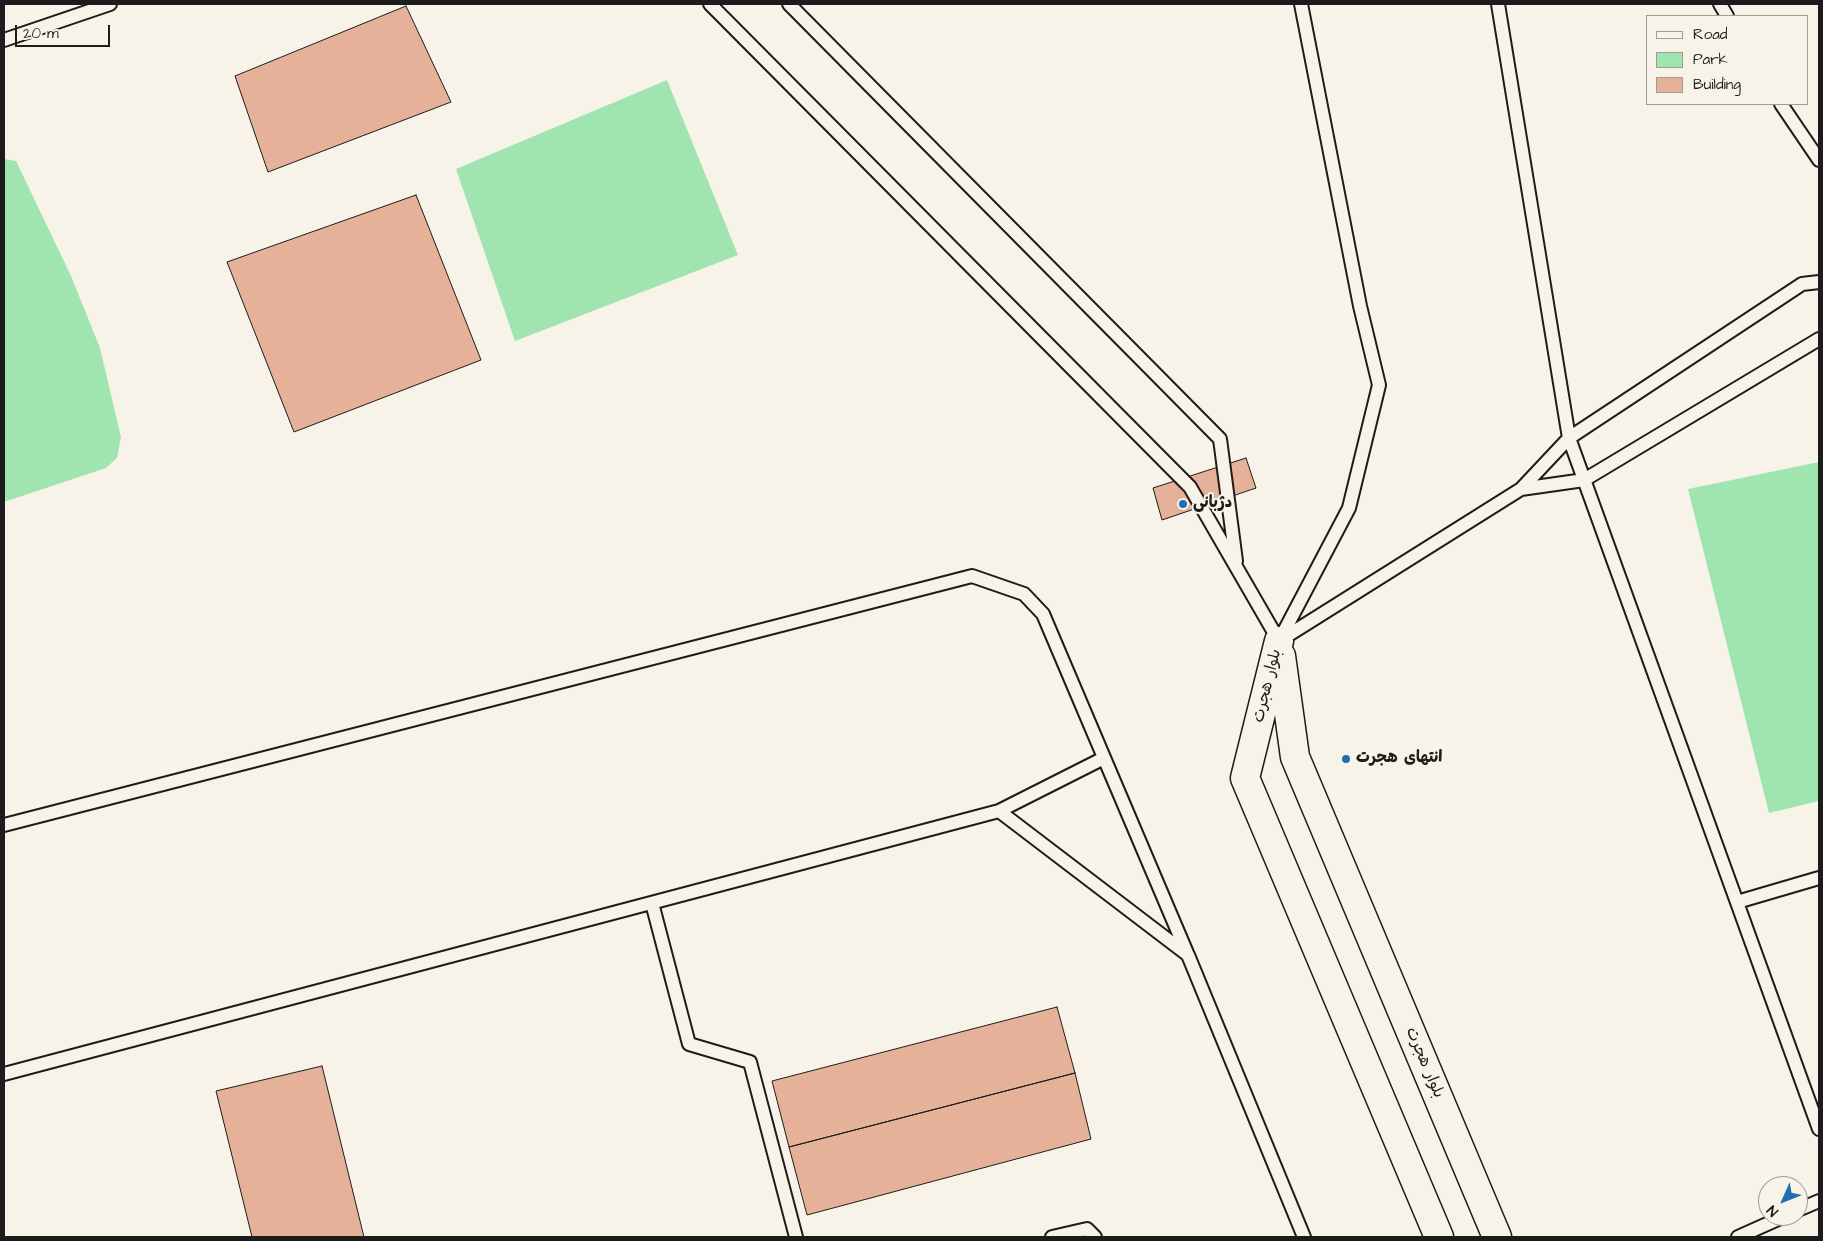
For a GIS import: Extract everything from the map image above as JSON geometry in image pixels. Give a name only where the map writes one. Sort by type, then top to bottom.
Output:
[{"type":"main road","name":"بلوار هجرت","points":[[1279,641],[1245,778],[1439,1237]]},
{"type":"main road","name":"بلوار هجرت","points":[[1279,641],[1295,757],[1497,1237]]},
{"type":"lane","points":[[4,40],[110,4]]},
{"type":"lane","points":[[710,4],[1190,487],[1279,641]]},
{"type":"lane","points":[[789,4],[1220,439],[1237,568]]},
{"type":"lane","points":[[1279,641],[1348,508],[1379,385],[1360,306],[1301,4]]},
{"type":"lane","points":[[1498,4],[1569,438],[1819,1129]]},
{"type":"lane","points":[[1720,4],[1726,15]]},
{"type":"lane","points":[[1782,105],[1819,160]]},
{"type":"lane","points":[[1279,641],[1521,489],[1569,438],[1802,284],[1819,282]]},
{"type":"lane","points":[[1521,489],[1584,480],[1819,338]]},
{"type":"lane","points":[[4,825],[972,576],[1024,594],[1043,614],[1188,955],[1304,1237]]},
{"type":"lane","points":[[4,1074],[999,811],[1104,758]]},
{"type":"lane","points":[[999,811],[1188,955]]},
{"type":"lane","points":[[1737,902],[1819,878]]},
{"type":"lane","points":[[652,903],[689,1044],[750,1062],[796,1237]]},
{"type":"lane","points":[[1738,1237],[1763,1226]]},
{"type":"lane","points":[[1052,1237],[1087,1229],[1095,1237]]},
{"type":"green space","points":[[667,80],[738,255],[515,341],[456,169]]},
{"type":"green space","points":[[4,159],[16,161],[71,276],[100,348],[121,437],[117,458],[106,468],[4,502]]},
{"type":"green space","points":[[1819,462],[1819,801],[1769,813],[1688,489]]},
{"type":"building","points":[[406,6],[451,102],[268,172],[235,76]]},
{"type":"building","points":[[416,195],[481,360],[294,432],[227,262]]},
{"type":"building","name":"دژبانی","points":[[1246,458],[1256,488],[1162,520],[1153,488]]},
{"type":"building","points":[[1057,1007],[1075,1073],[789,1147],[772,1081]]},
{"type":"building","points":[[322,1066],[364,1237],[252,1237],[216,1091]]},
{"type":"building","points":[[1075,1073],[1091,1139],[807,1215],[789,1147]]},
{"type":"place","name":"دژبانی","points":[[1183,504]]},
{"type":"place","name":"انتهای هجرت","points":[[1346,759]]}]
